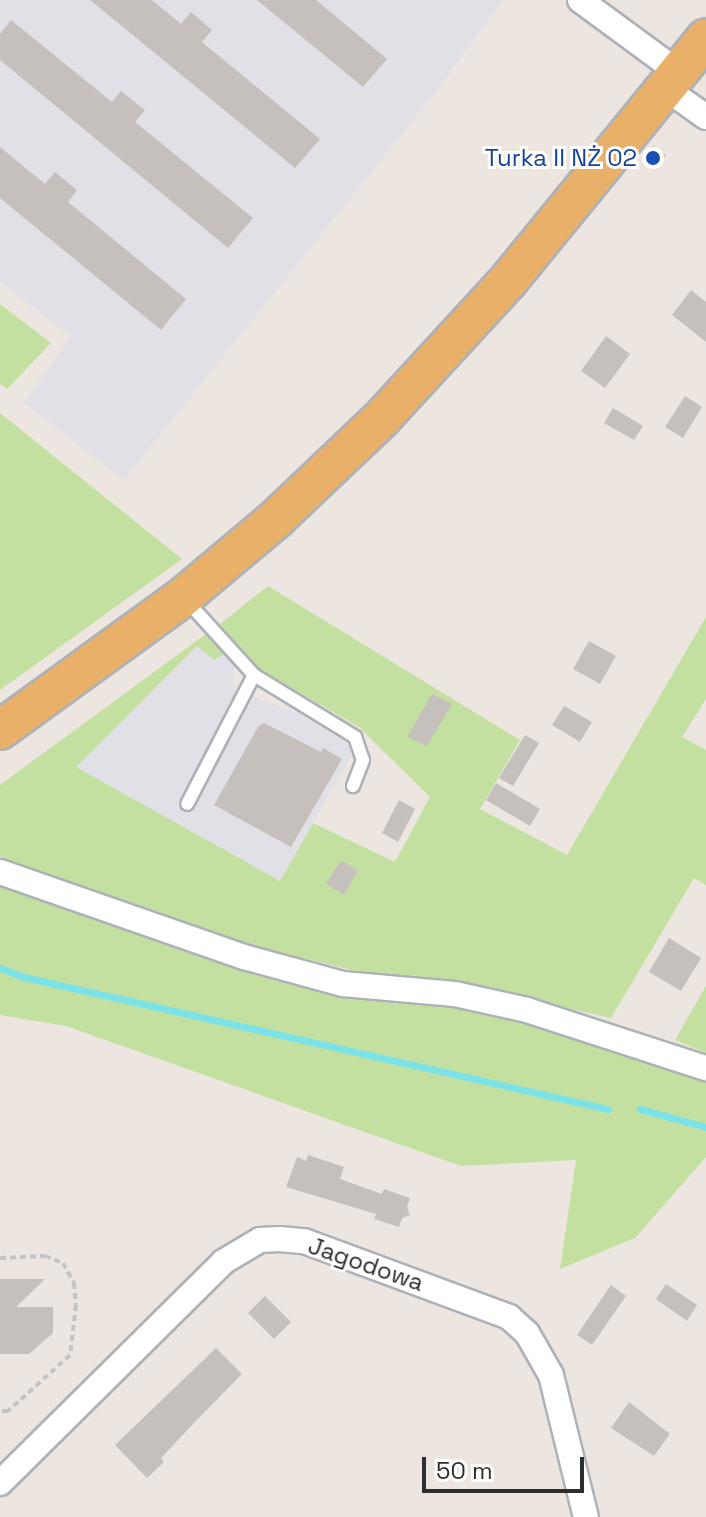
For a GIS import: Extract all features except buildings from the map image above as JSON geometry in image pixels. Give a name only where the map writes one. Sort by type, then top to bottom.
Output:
[{"type":"main road","points":[[0,730],[183,597],[277,518],[419,380],[508,281],[706,38]]},
{"type":"street","points":[[580,0],[672,80],[706,117]]},
{"type":"street","points":[[0,872],[244,957],[343,984],[455,994],[527,1010],[706,1068]]},
{"type":"street","name":"Jagodowa","points":[[0,1483],[223,1262],[260,1240],[279,1239],[304,1241],[509,1317],[527,1333],[551,1375],[586,1517]]},
{"type":"lane","points":[[183,597],[254,675],[355,737],[363,760],[353,786]]},
{"type":"lane","points":[[187,804],[254,675]]},
{"type":"path","points":[[651,146],[666,158]]},
{"type":"path","points":[[0,1258],[45,1256],[63,1263],[74,1283],[76,1305],[70,1355],[8,1411],[0,1411]]},
{"type":"shaded area","points":[[0,0],[503,0],[431,98],[124,480],[24,403],[71,336],[0,282]]},
{"type":"shaded area","points":[[198,645],[214,660],[224,654],[234,664],[232,683],[255,697],[300,714],[355,749],[280,881],[75,767]]},
{"type":"green space","points":[[0,304],[51,343],[7,389],[0,384]]},
{"type":"green space","points":[[0,413],[182,559],[0,690]]},
{"type":"green space","points":[[268,586],[520,740],[480,809],[567,855],[706,617],[706,699],[682,737],[706,750],[706,885],[694,878],[611,1018],[490,991],[368,974],[266,949],[23,868],[0,856],[0,785],[206,634],[224,654],[214,660],[197,646],[76,767],[280,881],[313,823],[395,862],[430,797],[359,727],[257,668],[220,624]]},
{"type":"green space","points":[[0,881],[519,1019],[706,1080],[706,1157],[635,1238],[560,1269],[576,1160],[461,1166],[66,1026],[0,1015]]},
{"type":"green space","points":[[706,986],[706,1053],[675,1040]]},
{"type":"waterway","points":[[0,968],[24,977],[608,1109]]},
{"type":"waterway","points":[[640,1109],[706,1127]]},
{"type":"place","name":"Turka II NŻ 02","points":[[653,158]]}]
